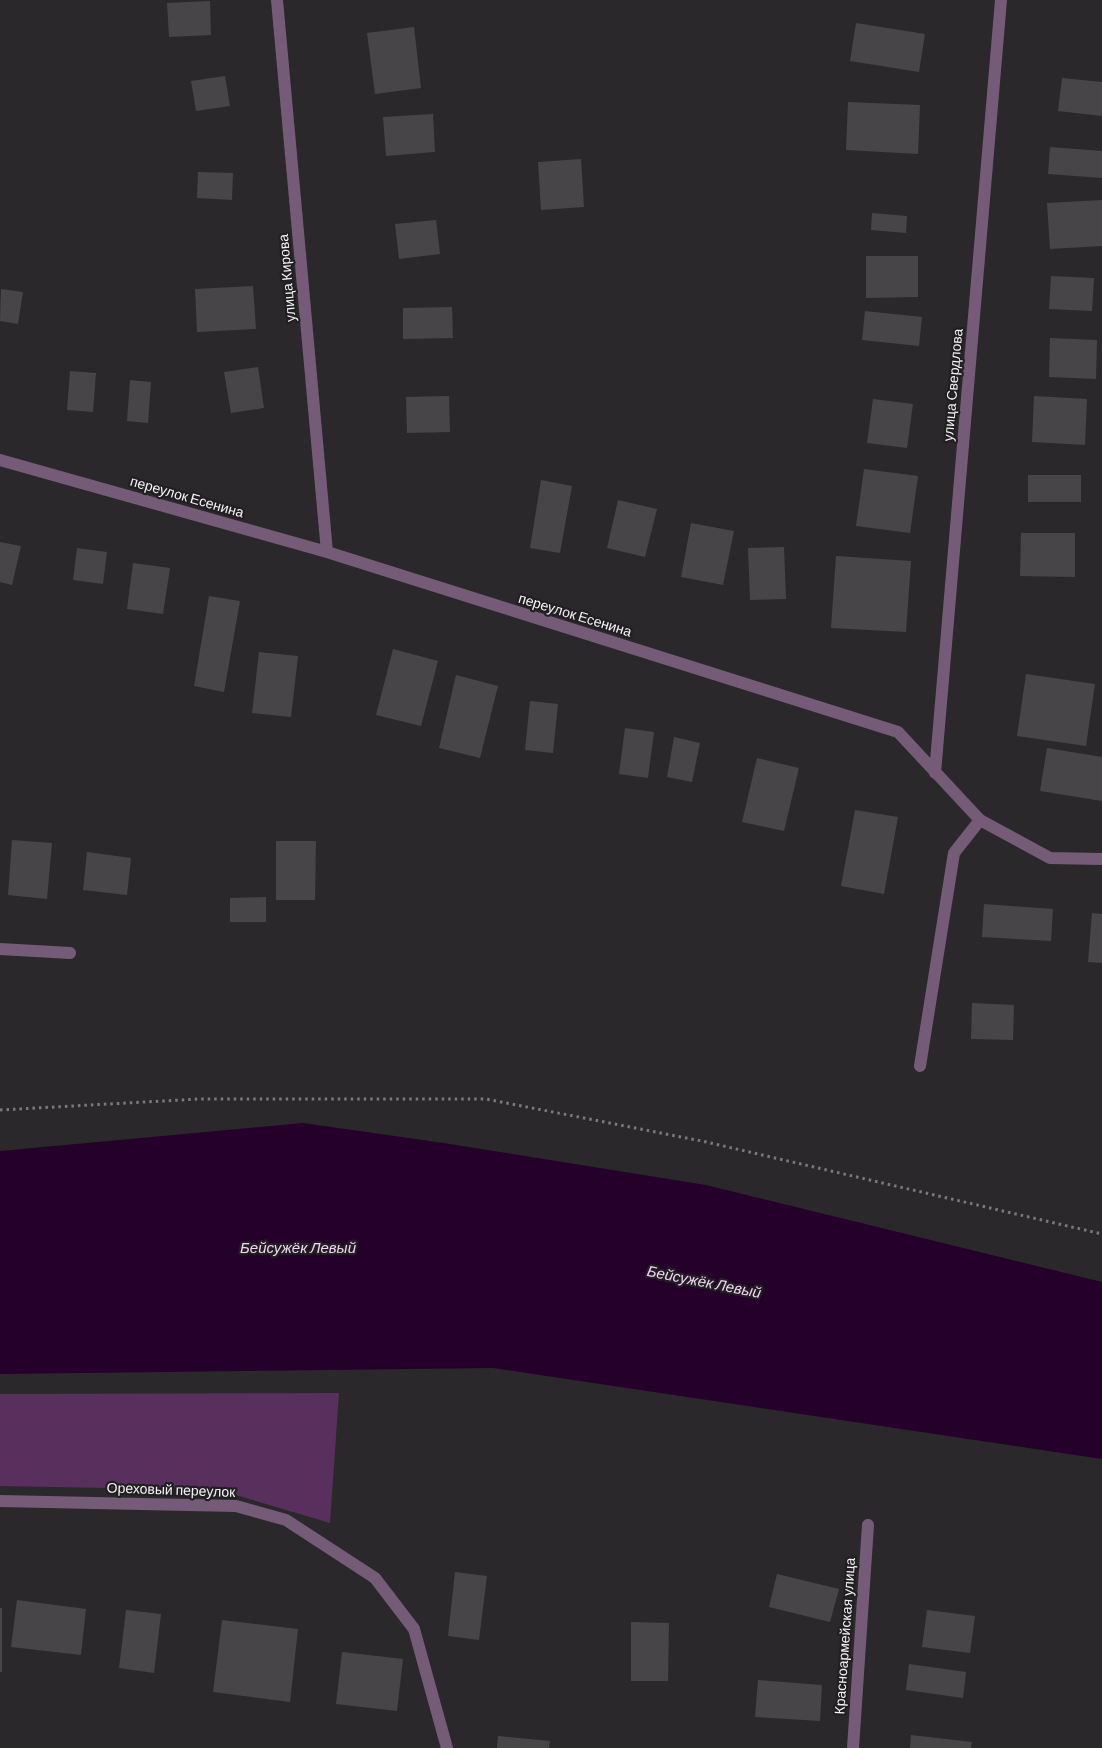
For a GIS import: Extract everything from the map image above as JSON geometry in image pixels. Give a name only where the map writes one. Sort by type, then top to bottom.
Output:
[{"type":"street","name":"улица Кирова","points":[[278,0],[327,552]]},
{"type":"street","name":"улица Свердлова","points":[[935,773],[1001,0]]},
{"type":"street","name":"переулок Есенина","points":[[0,460],[327,552],[898,732],[980,820],[1050,858],[1102,859]]},
{"type":"street","points":[[920,1066],[954,853],[980,820]]},
{"type":"street","points":[[0,949],[70,953]]},
{"type":"street","name":"Ореховый переулок","points":[[0,1501],[236,1506],[286,1520],[375,1578],[414,1629],[447,1748]]},
{"type":"street","name":"Красноармейская улица","points":[[853,1748],[868,1525]]},
{"type":"path","points":[[0,1110],[199,1099],[486,1099],[702,1141],[1102,1234]]},
{"type":"shaded area","points":[[339,1393],[330,1523],[219,1490],[0,1486],[0,1394]]},
{"type":"water","name":"Бейсужёк Левый","points":[[303,1123],[444,1143],[706,1185],[1102,1282],[1102,1459],[493,1368],[0,1374],[0,1151]]},
{"type":"building","points":[[210,1],[211,35],[169,37],[167,3]]},
{"type":"building","points":[[856,23],[925,34],[919,72],[850,61]]},
{"type":"building","points":[[414,27],[421,88],[375,94],[367,33]]},
{"type":"building","points":[[225,76],[230,106],[196,111],[191,81]]},
{"type":"building","points":[[1062,78],[1102,82],[1102,116],[1058,111]]},
{"type":"building","points":[[848,102],[920,105],[918,154],[846,150]]},
{"type":"building","points":[[433,114],[435,152],[386,156],[383,117]]},
{"type":"building","points":[[1050,147],[1102,151],[1102,178],[1048,174]]},
{"type":"building","points":[[581,159],[584,207],[541,210],[538,162]]},
{"type":"building","points":[[198,172],[233,173],[232,200],[197,198]]},
{"type":"building","points":[[1102,200],[1102,246],[1050,249],[1047,203]]},
{"type":"building","points":[[872,213],[907,216],[906,233],[871,230]]},
{"type":"building","points":[[436,220],[440,254],[399,259],[395,224]]},
{"type":"building","points":[[866,256],[918,256],[918,297],[866,298]]},
{"type":"building","points":[[1051,276],[1094,278],[1092,311],[1049,309]]},
{"type":"building","points":[[253,286],[256,329],[197,332],[195,289]]},
{"type":"building","points":[[1,289],[23,292],[18,324],[0,321]]},
{"type":"building","points":[[452,307],[453,338],[403,339],[403,308]]},
{"type":"building","points":[[865,311],[922,317],[919,346],[862,340]]},
{"type":"building","points":[[1050,338],[1097,340],[1096,379],[1049,377]]},
{"type":"building","points":[[258,367],[264,408],[231,413],[224,372]]},
{"type":"building","points":[[70,371],[96,373],[93,412],[67,410]]},
{"type":"building","points":[[130,380],[151,382],[148,423],[127,421]]},
{"type":"building","points":[[449,396],[450,432],[407,433],[406,397]]},
{"type":"building","points":[[1034,396],[1087,399],[1085,445],[1032,442]]},
{"type":"building","points":[[873,399],[913,404],[907,448],[867,443]]},
{"type":"building","points":[[864,469],[918,476],[910,533],[856,526]]},
{"type":"building","points":[[1028,475],[1081,475],[1081,502],[1028,502]]},
{"type":"building","points":[[541,480],[572,486],[560,553],[530,548]]},
{"type":"building","points":[[618,500],[657,509],[645,557],[607,548]]},
{"type":"building","points":[[691,523],[734,531],[723,585],[681,577]]},
{"type":"building","points":[[1021,533],[1075,533],[1075,577],[1020,576]]},
{"type":"building","points":[[0,542],[21,546],[12,585],[0,582]]},
{"type":"building","points":[[784,547],[786,599],[750,600],[748,548]]},
{"type":"building","points":[[77,548],[107,552],[103,584],[73,580]]},
{"type":"building","points":[[836,556],[911,561],[906,632],[831,628]]},
{"type":"building","points":[[133,563],[170,568],[163,614],[127,609]]},
{"type":"building","points":[[209,596],[240,601],[224,692],[194,686]]},
{"type":"building","points":[[393,649],[438,661],[421,726],[376,715]]},
{"type":"building","points":[[259,652],[298,656],[291,717],[252,713]]},
{"type":"building","points":[[1026,674],[1095,684],[1086,746],[1017,736]]},
{"type":"building","points":[[456,675],[498,686],[480,758],[439,748]]},
{"type":"building","points":[[530,701],[558,704],[553,753],[525,750]]},
{"type":"building","points":[[625,728],[654,732],[648,778],[619,774]]},
{"type":"building","points":[[674,737],[700,743],[692,782],[667,777]]},
{"type":"building","points":[[1047,748],[1102,757],[1102,801],[1040,791]]},
{"type":"building","points":[[757,758],[799,768],[784,831],[742,822]]},
{"type":"building","points":[[855,810],[898,817],[884,894],[841,886]]},
{"type":"building","points":[[12,840],[52,843],[47,899],[8,895]]},
{"type":"building","points":[[276,841],[316,841],[315,900],[276,900]]},
{"type":"building","points":[[87,852],[131,858],[127,895],[83,890]]},
{"type":"building","points":[[266,897],[266,922],[230,922],[230,898]]},
{"type":"building","points":[[984,904],[1053,909],[1051,941],[982,937]]},
{"type":"building","points":[[1092,913],[1102,914],[1102,963],[1088,962]]},
{"type":"building","points":[[972,1003],[1014,1005],[1013,1040],[971,1039]]},
{"type":"building","points":[[455,1572],[487,1576],[479,1640],[448,1636]]},
{"type":"building","points":[[777,1574],[839,1589],[830,1622],[769,1607]]},
{"type":"building","points":[[17,1600],[86,1609],[81,1655],[11,1647]]},
{"type":"building","points":[[0,1608],[2,1608],[2,1672],[0,1672]]},
{"type":"building","points":[[126,1610],[161,1614],[154,1673],[119,1668]]},
{"type":"building","points":[[927,1610],[975,1616],[970,1653],[922,1647]]},
{"type":"building","points":[[222,1620],[298,1629],[290,1702],[213,1692]]},
{"type":"building","points":[[631,1622],[669,1623],[668,1681],[631,1681]]},
{"type":"building","points":[[342,1652],[403,1659],[397,1711],[336,1704]]},
{"type":"building","points":[[909,1664],[966,1672],[963,1698],[906,1690]]},
{"type":"building","points":[[758,1680],[822,1685],[820,1721],[755,1717]]},
{"type":"building","points":[[911,1735],[972,1742],[971,1748],[910,1748]]},
{"type":"building","points":[[498,1736],[550,1741],[549,1748],[497,1748]]}]
